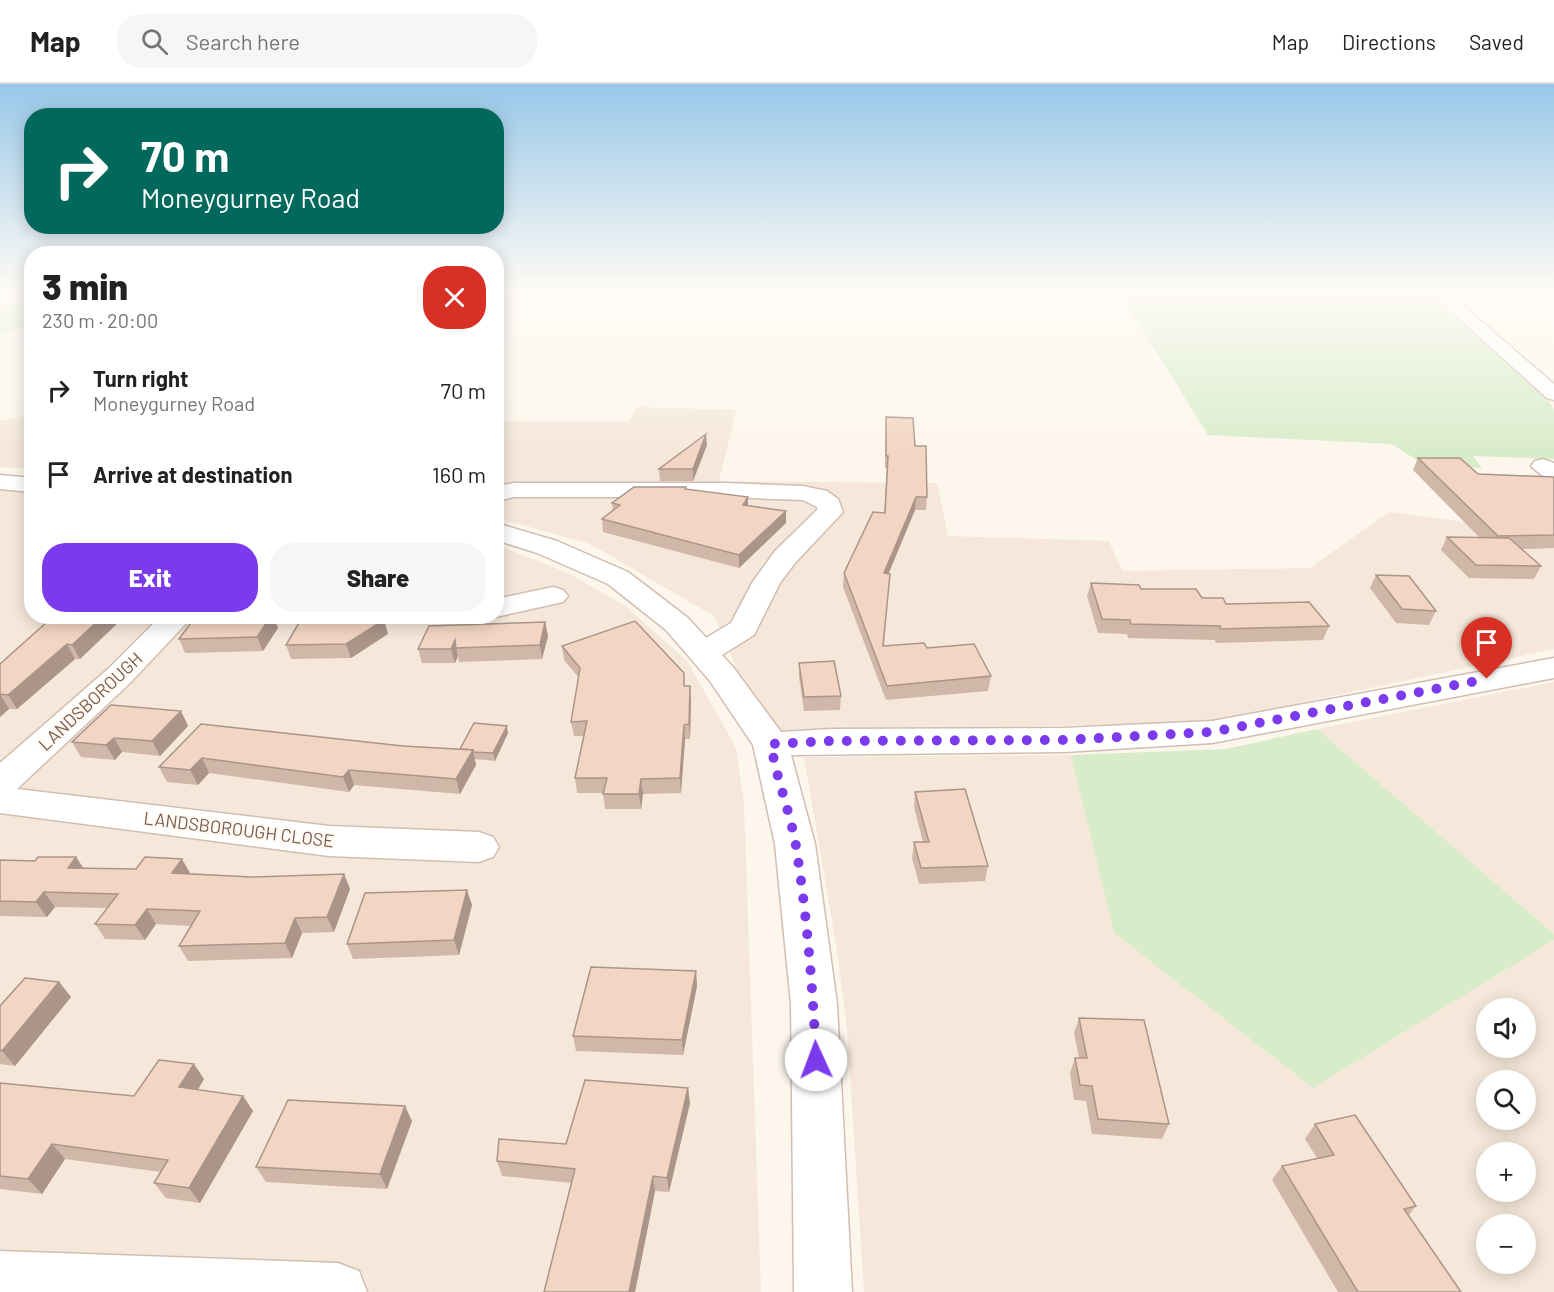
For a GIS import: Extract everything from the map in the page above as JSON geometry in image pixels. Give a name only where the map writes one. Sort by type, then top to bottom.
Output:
[{"type":"street","points":[[1496,343],[1554,394]]},
{"type":"street","points":[[0,482],[24,484]]},
{"type":"street","points":[[504,492],[514,490],[724,490],[803,493],[818,496],[829,504],[830,512],[787,555],[766,583],[743,629],[703,653]]},
{"type":"street","points":[[504,534],[547,547],[618,578],[677,624],[722,674],[771,744],[795,844],[814,1004],[823,1292]]},
{"type":"street","points":[[504,606],[553,596]]},
{"type":"street","name":"LANDSBOROUGH","points":[[0,783],[119,676],[170,624]]},
{"type":"street","points":[[771,744],[842,741],[1064,740],[1212,732],[1554,668]]},
{"type":"street","name":"LANDSBOROUGH CLOSE","points":[[0,800],[329,841],[479,847]]},
{"type":"street","points":[[0,1280],[338,1292]]},
{"type":"shaded area","points":[[637,407],[736,410],[719,481],[937,483],[948,536],[1109,541],[1122,571],[1310,568],[1389,512],[1554,534],[1554,649],[1215,721],[765,735],[714,616],[590,544],[504,520],[504,421],[628,422]]},
{"type":"shaded area","points":[[24,416],[24,469],[0,467],[0,421]]},
{"type":"shaded area","points":[[0,485],[24,487],[24,624],[504,624],[504,548],[568,573],[627,607],[688,662],[736,748],[744,803],[761,1292],[0,1292]]},
{"type":"shaded area","points":[[1554,682],[1554,934],[1317,729]]},
{"type":"shaded area","points":[[1071,755],[1114,933],[1313,1088],[1554,940],[1554,1292],[864,1292],[847,1028],[837,950],[804,757]]},
{"type":"green space","points":[[1151,343],[1484,343],[1545,396],[1554,409],[1554,459],[1473,456],[1482,468],[1424,465],[1392,444],[1208,435]]},
{"type":"green space","points":[[1317,729],[1554,934],[1554,940],[1313,1088],[1114,933],[1071,755],[1226,749]]},
{"type":"building","points":[[886,417],[913,418],[915,446],[926,446],[927,497],[916,497],[884,573],[890,574],[883,646],[924,643],[927,648],[974,644],[991,676],[887,686],[844,573],[873,512],[885,513],[888,456],[886,456]]},
{"type":"building","points":[[706,434],[693,469],[659,469]]},
{"type":"building","points":[[1418,458],[1460,458],[1478,474],[1554,477],[1554,535],[1498,536]]},
{"type":"building","points":[[634,487],[686,487],[685,489],[748,497],[743,505],[786,511],[739,555],[602,519],[620,505],[612,503]]},
{"type":"building","points":[[1447,537],[1509,538],[1541,566],[1476,565]]},
{"type":"building","points":[[1376,575],[1409,576],[1436,611],[1402,609]]},
{"type":"building","points":[[1091,583],[1139,585],[1141,589],[1196,589],[1202,598],[1223,598],[1226,604],[1309,602],[1329,626],[1221,629],[1220,626],[1131,624],[1130,620],[1102,619]]},
{"type":"building","points":[[635,621],[684,673],[684,686],[690,686],[689,724],[684,725],[680,778],[641,779],[639,794],[603,794],[607,778],[575,778],[587,721],[571,722],[580,668],[562,646]]},
{"type":"building","points":[[545,622],[540,645],[456,648],[455,640],[451,649],[418,649],[429,626]]},
{"type":"building","points":[[45,624],[94,624],[72,645],[67,644],[8,695],[0,694],[0,664]]},
{"type":"building","points":[[190,624],[266,624],[257,637],[179,639]]},
{"type":"building","points":[[298,624],[378,624],[346,644],[286,645]]},
{"type":"building","points":[[834,661],[841,696],[804,697],[799,663]]},
{"type":"building","points":[[111,705],[181,711],[152,741],[114,738],[106,745],[72,742]]},
{"type":"building","points":[[474,723],[507,726],[493,753],[460,749]]},
{"type":"building","points":[[201,724],[403,746],[473,750],[456,779],[349,770],[343,777],[202,758],[190,770],[159,767]]},
{"type":"building","points":[[965,789],[988,866],[921,868],[914,842],[929,842],[915,792]]},
{"type":"building","points":[[38,857],[76,857],[68,868],[136,869],[145,857],[182,859],[172,873],[252,877],[344,874],[327,917],[295,918],[285,943],[179,946],[200,911],[147,909],[135,925],[95,924],[118,894],[44,892],[36,902],[0,901],[0,860],[35,861]]},
{"type":"building","points":[[467,890],[454,940],[347,944],[365,893]]},
{"type":"building","points":[[591,967],[696,971],[682,1040],[573,1036]]},
{"type":"building","points":[[25,978],[59,982],[2,1051],[0,1050],[0,1006]]},
{"type":"building","points":[[1079,1018],[1144,1020],[1169,1124],[1098,1119],[1092,1086],[1080,1085],[1075,1058],[1087,1058]]},
{"type":"building","points":[[159,1060],[194,1064],[179,1087],[243,1096],[189,1188],[154,1183],[168,1160],[52,1144],[28,1179],[0,1176],[0,1083],[134,1096]]},
{"type":"building","points":[[585,1080],[688,1088],[667,1178],[653,1176],[629,1292],[544,1292],[575,1169],[497,1161],[499,1139],[566,1144]]},
{"type":"building","points":[[288,1100],[405,1106],[380,1174],[256,1167]]},
{"type":"building","points":[[1355,1115],[1416,1206],[1404,1209],[1461,1292],[1358,1292],[1282,1166],[1334,1155],[1315,1124]]},
{"type":"route","points":[[816,1060],[814,1004],[795,844],[771,744],[831,741],[1064,740],[1212,732],[1487,679]]}]
